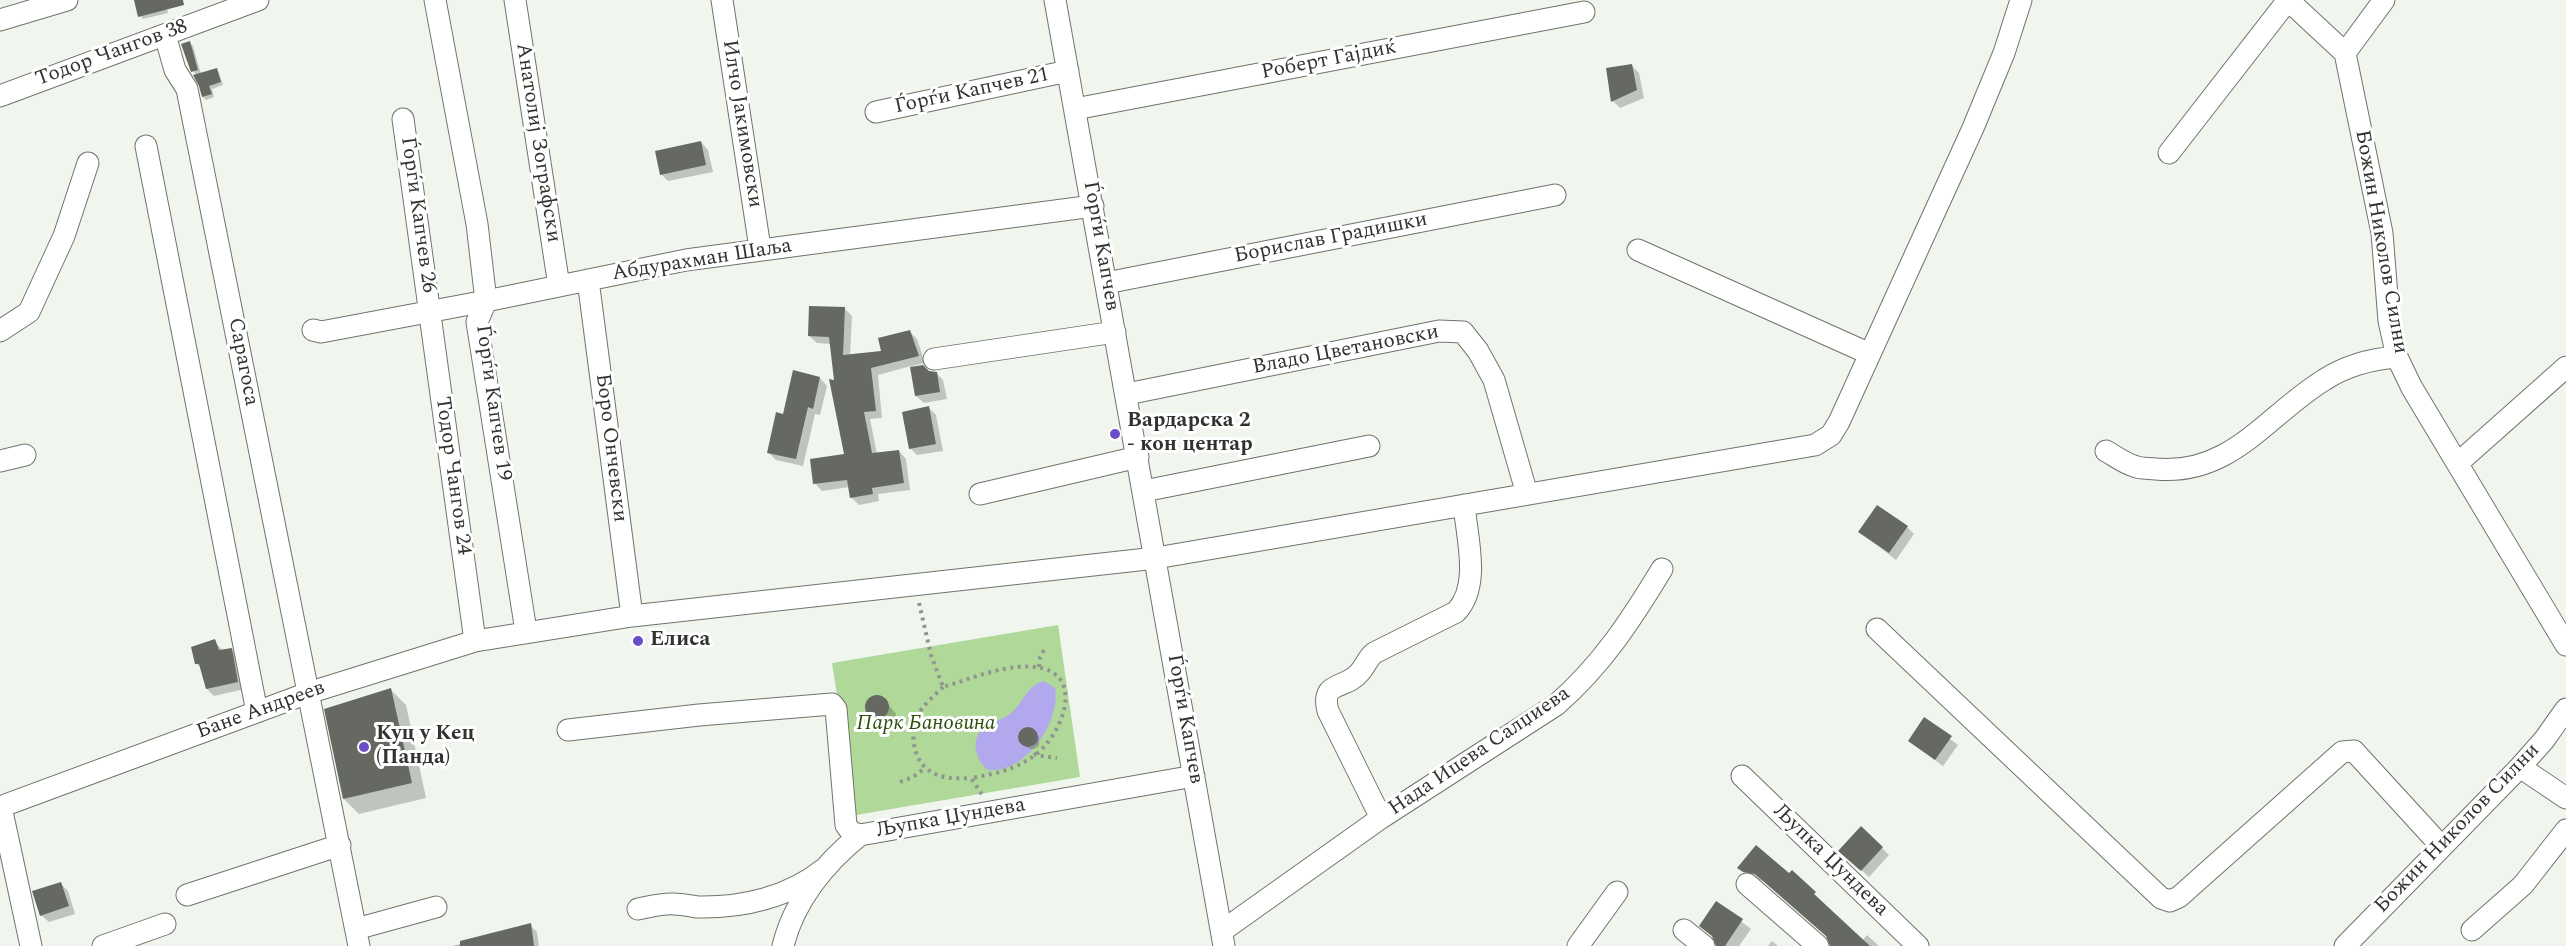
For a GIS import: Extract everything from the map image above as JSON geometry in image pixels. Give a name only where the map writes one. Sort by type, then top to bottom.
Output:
[{"type":"street","points":[[0,20],[67,0]]},
{"type":"street","name":"Тодор Чангов 38","points":[[0,96],[258,0]]},
{"type":"street","name":"Ѓорѓи Капчев 19","points":[[435,0],[477,224],[486,301],[477,322],[526,631]]},
{"type":"street","name":"Анатолиј Зографски","points":[[515,0],[559,286]]},
{"type":"street","name":"Илчо Јакимовски","points":[[722,0],[760,248]]},
{"type":"street","name":"Ѓорѓи Капчев","points":[[1055,0],[1223,939]]},
{"type":"street","points":[[526,631],[632,616],[1156,558],[1815,445],[1831,435],[1839,422],[1977,117],[2004,53],[2021,0]]},
{"type":"street","points":[[2169,153],[2288,0],[2345,53],[2384,0]]},
{"type":"street","name":"Роберт Гајдиќ","points":[[1075,109],[1584,12]]},
{"type":"street","name":"Сарагоса","points":[[165,35],[175,70],[187,89],[357,938]]},
{"type":"street","name":"Божин Николов Силни","points":[[2345,53],[2382,233],[2389,321],[2397,357],[2412,388],[2566,645]]},
{"type":"street","name":"Ѓорѓи Капчев 21","points":[[876,112],[1068,71]]},
{"type":"street","name":"Ѓорѓи Капчев 26","points":[[403,119],[430,311]]},
{"type":"street","points":[[146,146],[256,712]]},
{"type":"street","points":[[0,331],[29,312],[64,236],[88,163]]},
{"type":"street","name":"Борислав Градишки","points":[[1107,283],[1555,195]]},
{"type":"street","name":"Абдурахман Шаља","points":[[313,330],[321,332],[686,260],[760,248],[1093,206]]},
{"type":"street","points":[[1638,250],[1870,354]]},
{"type":"street","name":"Боро Ончевски","points":[[588,280],[632,616]]},
{"type":"street","name":"Тодор Чангов 24","points":[[430,311],[475,641]]},
{"type":"street","name":"Владо Цветановски","points":[[1127,394],[1439,331],[1463,332],[1478,351],[1494,380],[1527,494]]},
{"type":"street","points":[[934,359],[1115,332]]},
{"type":"street","points":[[2106,451],[2134,467],[2170,470],[2194,468],[2236,450],[2295,399],[2325,379],[2355,364],[2397,357]]},
{"type":"street","points":[[2458,463],[2566,367]]},
{"type":"street","points":[[1144,491],[1369,446]]},
{"type":"street","points":[[0,461],[25,454]]},
{"type":"street","points":[[981,494],[1138,456]]},
{"type":"street","name":"Нада Ицева Салџиева","points":[[1381,818],[1328,711],[1325,700],[1330,689],[1353,678],[1374,653],[1456,612],[1461,607],[1469,585],[1470,570],[1464,505]]},
{"type":"street","name":"Нада Ицева Салџиева","points":[[1223,939],[1381,818],[1556,705],[1582,683],[1625,630],[1662,569]]},
{"type":"street","points":[[1877,629],[2161,898],[2170,901],[2179,897],[2342,752],[2354,751],[2368,764],[2441,846]]},
{"type":"street","name":"Бане Андреев","points":[[1,807],[308,693],[475,641],[526,631]]},
{"type":"street","name":"Љупка Џундева","points":[[568,730],[699,715],[832,704],[836,709],[846,825],[851,832],[860,835],[1194,776]]},
{"type":"street","name":"Божин Николов Силни","points":[[2345,946],[2520,767],[2544,740],[2566,709]]},
{"type":"street","points":[[2520,767],[2566,798]]},
{"type":"street","name":"Љупка Џундева","points":[[1742,776],[1918,946]]},
{"type":"street","points":[[1,807],[31,946]]},
{"type":"street","points":[[2472,930],[2523,885],[2566,831]]},
{"type":"street","points":[[783,946],[799,907],[832,857],[860,835]]},
{"type":"street","points":[[187,895],[340,845]]},
{"type":"street","points":[[638,909],[674,903],[699,907],[716,906],[769,898],[800,886],[824,869]]},
{"type":"street","points":[[1747,884],[1818,946]]},
{"type":"street","points":[[1578,946],[1617,892]]},
{"type":"street","points":[[357,938],[436,907]]},
{"type":"street","points":[[103,946],[165,924]]},
{"type":"street","points":[[1684,930],[1704,946]]},
{"type":"path","points":[[914,585],[931,655],[943,687]]},
{"type":"path","points":[[1039,667],[1040,657],[1046,648]]},
{"type":"path","points":[[1039,667],[1054,672],[1062,683],[1065,700],[1062,722],[1049,742],[1036,755],[1005,771],[971,778],[957,779],[940,776],[925,768],[914,743],[914,730],[918,714],[943,687],[990,673],[1039,667]]},
{"type":"path","points":[[1031,746],[1036,755]]},
{"type":"path","points":[[1036,755],[1057,758]]},
{"type":"path","points":[[900,782],[925,768]]},
{"type":"path","points":[[971,778],[993,811]]},
{"type":"green space","name":"Парк Бановина","points":[[1058,625],[1080,777],[856,815],[832,663]]},
{"type":"shaded area","points":[[1044,681],[1055,688],[1055,701],[1052,716],[1038,743],[1015,764],[1002,769],[988,770],[977,755],[977,736],[986,726],[1011,713],[1034,686]]},
{"type":"building","points":[[134,0],[183,0],[184,5],[138,17]]},
{"type":"building","points":[[190,41],[198,70],[191,72],[181,44]]},
{"type":"building","points":[[1632,64],[1637,90],[1611,102],[1606,68]]},
{"type":"building","points":[[217,68],[221,82],[209,86],[212,94],[202,97],[193,75]]},
{"type":"building","points":[[701,141],[706,165],[660,175],[655,151]]},
{"type":"building","points":[[809,306],[845,307],[843,355],[881,351],[878,338],[910,330],[919,356],[871,368],[876,411],[864,412],[872,453],[899,450],[904,483],[872,488],[873,494],[850,498],[847,480],[813,484],[810,459],[844,454],[829,379],[834,380],[829,337],[808,336]]},
{"type":"building","points":[[923,365],[929,371],[937,372],[940,392],[915,396],[910,367]]},
{"type":"building","points":[[793,370],[820,377],[813,409],[808,407],[796,459],[767,453],[776,412],[783,414]]},
{"type":"building","points":[[929,406],[936,444],[909,449],[902,412]]},
{"type":"building","points":[[1877,505],[1908,526],[1889,553],[1858,532]]},
{"type":"building","points":[[215,639],[219,650],[232,648],[238,682],[206,689],[199,664],[195,664],[191,647]]},
{"type":"building","name":"Куц у Кец (Панда)","points":[[391,688],[412,783],[343,799],[324,709]]},
{"type":"building","points":[[877,695],[886,698],[889,707],[886,716],[877,719],[868,716],[865,707],[868,698]]},
{"type":"building","points":[[1924,717],[1952,736],[1935,760],[1908,741]]},
{"type":"building","points":[[1028,727],[1035,730],[1038,737],[1035,744],[1028,747],[1021,744],[1018,737],[1021,730]]},
{"type":"building","points":[[1861,826],[1883,847],[1861,871],[1838,851]]},
{"type":"building","points":[[1756,845],[1789,873],[1792,870],[1816,892],[1814,894],[1870,946],[1830,946],[1826,936],[1755,874],[1743,872],[1737,868]]},
{"type":"building","points":[[61,882],[69,906],[40,916],[32,891]]},
{"type":"building","points":[[1716,901],[1743,919],[1725,946],[1716,946],[1712,936],[1699,926]]},
{"type":"building","points":[[531,923],[534,946],[460,946],[460,941]]},
{"type":"place","name":"Вардарска 2 - кон центар","points":[[1115,434]]},
{"type":"place","name":"Елиса","points":[[638,641]]},
{"type":"place","name":"Куц у Кец (Панда)","points":[[364,747]]}]
